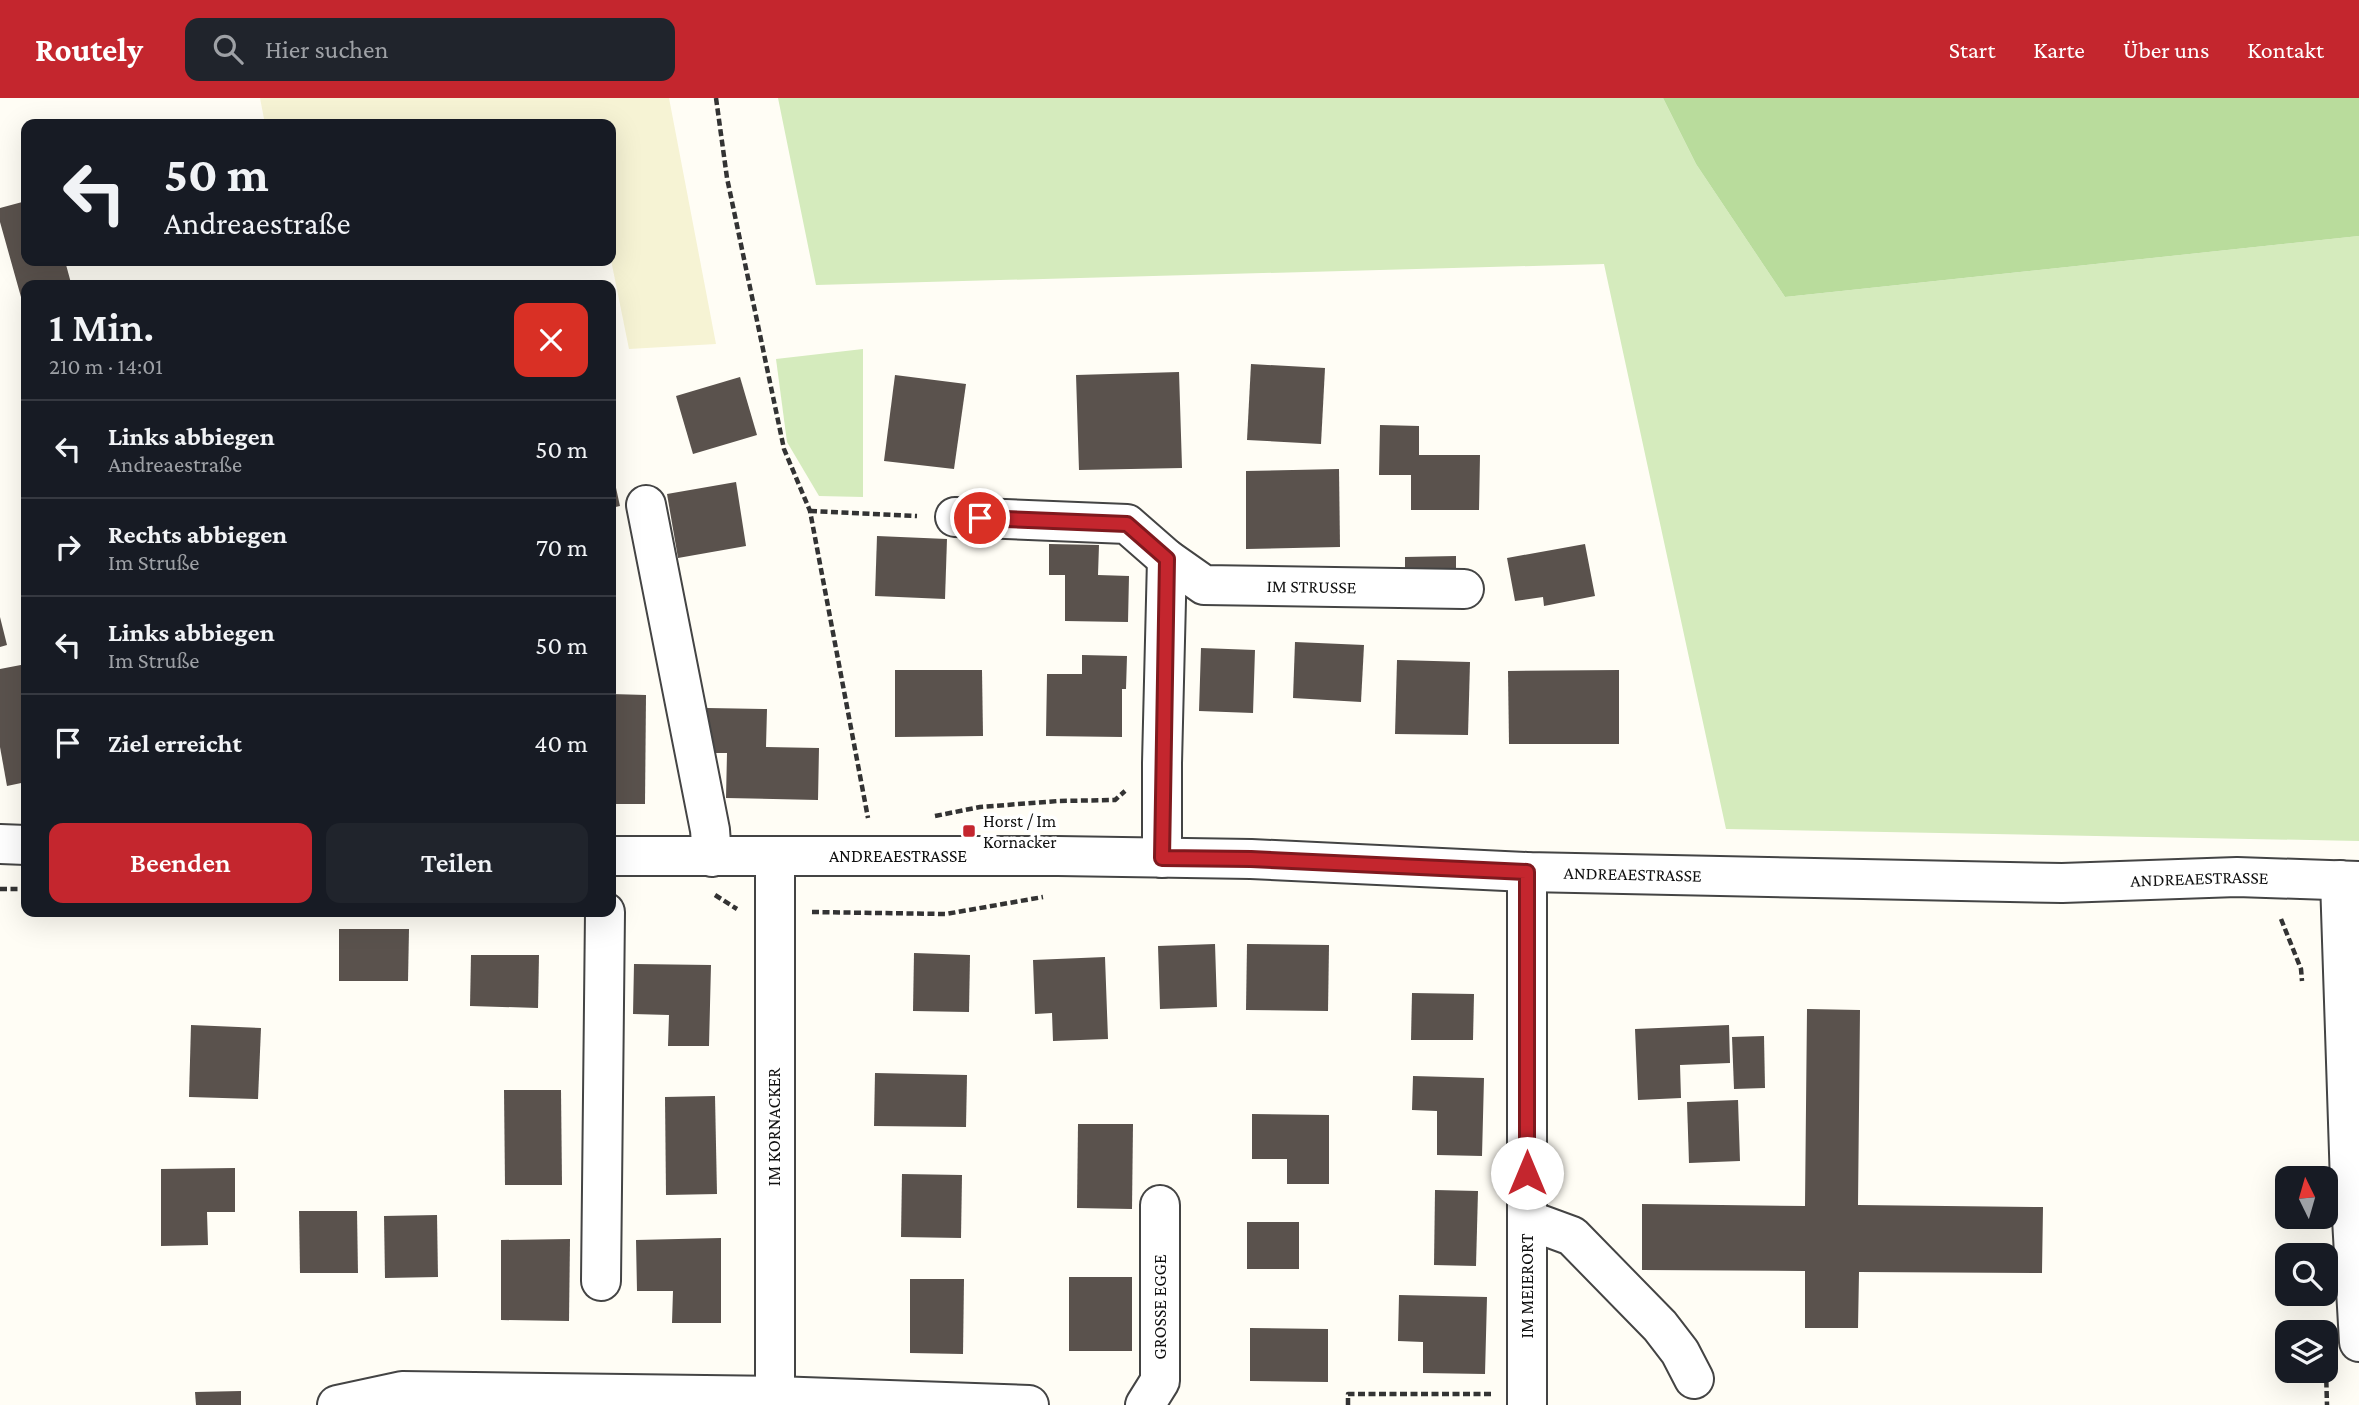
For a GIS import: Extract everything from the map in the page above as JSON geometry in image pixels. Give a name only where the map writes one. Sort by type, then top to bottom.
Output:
[{"type":"street","points":[[646,505],[710,830],[710,873]]},
{"type":"street","name":"IM STRUSSE","points":[[956,517],[1127,524],[1167,559],[1205,585],[1464,589]]},
{"type":"street","points":[[1162,858],[1167,559]]},
{"type":"street","points":[[0,844],[21,845]]},
{"type":"street","name":"ANDREAESTRASSE","points":[[616,857],[710,873],[775,857],[1162,858],[1251,859],[1527,872],[2062,883],[2237,877],[2350,880]]},
{"type":"street","name":"IM KORNACKER","points":[[775,857],[775,1396]]},
{"type":"street","name":"IM MEIERORT","points":[[1527,872],[1527,1400]]},
{"type":"street","points":[[2350,880],[2350,1183],[2359,1342]]},
{"type":"street","points":[[601,1281],[605,917]]},
{"type":"street","name":"GROSSE EGGE","points":[[1145,1405],[1160,1381],[1160,1205]]},
{"type":"street","points":[[1527,1227],[1542,1226],[1572,1236],[1660,1326],[1680,1352],[1694,1379]]},
{"type":"street","points":[[337,1405],[401,1391],[775,1396],[1029,1405]]},
{"type":"path","points":[[716,98],[727,178],[784,449],[810,511],[875,857]]},
{"type":"path","points":[[810,511],[956,517]]},
{"type":"path","points":[[930,817],[980,807],[1115,800],[1162,763]]},
{"type":"path","points":[[710,873],[733,908],[774,912],[946,914],[1045,896]]},
{"type":"path","points":[[0,889],[21,890]]},
{"type":"path","points":[[2326,1383],[2327,1405]]},
{"type":"path","points":[[1348,1405],[1348,1394],[1527,1400]]},
{"type":"shaded area","points":[[260,98],[669,98],[716,344],[629,349],[612,266],[616,266],[616,119],[264,119]]},
{"type":"green space","points":[[778,98],[1663,98],[1696,164],[1785,297],[2359,236],[2359,841],[1726,829],[1604,264],[816,285]]},
{"type":"green space","points":[[1663,98],[2359,98],[2359,236],[1785,297],[1696,164]]},
{"type":"green space","points":[[863,349],[863,497],[819,496],[787,442],[776,359]]},
{"type":"building","points":[[21,202],[21,266],[66,266],[70,280],[21,280],[21,297],[0,222],[0,208]]},
{"type":"building","points":[[1251,364],[1325,368],[1321,444],[1247,440]]},
{"type":"building","points":[[1179,372],[1182,468],[1079,470],[1076,375]]},
{"type":"building","points":[[895,375],[966,384],[954,469],[884,461]]},
{"type":"building","points":[[740,377],[757,435],[693,454],[676,396]]},
{"type":"building","points":[[1380,425],[1419,426],[1419,455],[1480,455],[1479,510],[1411,510],[1411,475],[1379,475]]},
{"type":"building","points":[[1339,469],[1340,547],[1246,549],[1246,471]]},
{"type":"building","points":[[736,482],[746,546],[678,558],[667,494]]},
{"type":"building","points":[[616,488],[620,506],[616,507]]},
{"type":"building","points":[[877,536],[947,539],[945,599],[875,596]]},
{"type":"building","points":[[1049,544],[1099,545],[1098,575],[1129,576],[1128,622],[1065,621],[1065,575],[1049,575]]},
{"type":"building","points":[[1585,544],[1595,596],[1544,606],[1543,597],[1515,601],[1507,558]]},
{"type":"building","points":[[1456,556],[1456,573],[1405,574],[1405,557]]},
{"type":"building","points":[[0,617],[7,645],[0,647]]},
{"type":"building","points":[[1295,642],[1364,645],[1361,702],[1293,698]]},
{"type":"building","points":[[1201,648],[1255,650],[1253,713],[1199,711]]},
{"type":"building","points":[[1082,655],[1127,656],[1126,689],[1122,689],[1122,737],[1046,736],[1047,674],[1082,674]]},
{"type":"building","points":[[1397,660],[1470,662],[1468,735],[1395,734]]},
{"type":"building","points":[[21,665],[21,783],[7,786],[0,747],[0,669]]},
{"type":"building","points":[[895,670],[982,670],[983,736],[895,737]]},
{"type":"building","points":[[1619,670],[1619,744],[1509,744],[1508,671]]},
{"type":"building","points":[[616,694],[646,695],[645,804],[616,804]]},
{"type":"building","points":[[707,708],[767,709],[766,747],[819,748],[818,800],[726,798],[727,753],[706,753]]},
{"type":"building","points":[[339,929],[409,929],[408,981],[339,981]]},
{"type":"building","points":[[1215,944],[1217,1007],[1160,1009],[1158,946]]},
{"type":"building","points":[[1247,944],[1329,945],[1328,1011],[1246,1010]]},
{"type":"building","points":[[914,953],[970,955],[969,1012],[913,1011]]},
{"type":"building","points":[[471,955],[539,955],[538,1008],[470,1006]]},
{"type":"building","points":[[1105,957],[1108,1039],[1053,1041],[1052,1013],[1035,1014],[1033,960]]},
{"type":"building","points":[[634,964],[711,965],[709,1046],[668,1046],[669,1015],[633,1014]]},
{"type":"building","points":[[1412,993],[1474,994],[1473,1040],[1411,1040]]},
{"type":"building","points":[[1807,1009],[1860,1010],[1858,1205],[2043,1207],[2042,1273],[1859,1272],[1858,1328],[1805,1328],[1805,1271],[1642,1270],[1642,1204],[1805,1206]]},
{"type":"building","points":[[191,1025],[261,1028],[258,1099],[189,1097]]},
{"type":"building","points":[[1729,1025],[1730,1063],[1680,1065],[1681,1098],[1638,1100],[1635,1029]]},
{"type":"building","points":[[1764,1036],[1765,1088],[1734,1089],[1732,1037]]},
{"type":"building","points":[[875,1073],[967,1075],[966,1127],[874,1126]]},
{"type":"building","points":[[1413,1076],[1484,1078],[1482,1156],[1437,1155],[1437,1111],[1412,1110]]},
{"type":"building","points":[[504,1090],[561,1090],[562,1185],[505,1185]]},
{"type":"building","points":[[715,1096],[717,1194],[666,1195],[665,1097]]},
{"type":"building","points":[[1738,1100],[1740,1161],[1689,1163],[1687,1102]]},
{"type":"building","points":[[1252,1114],[1329,1115],[1329,1184],[1287,1184],[1287,1159],[1252,1159]]},
{"type":"building","points":[[1078,1124],[1133,1124],[1132,1209],[1077,1208]]},
{"type":"building","points":[[235,1168],[235,1212],[207,1212],[208,1245],[161,1246],[161,1169]]},
{"type":"building","points":[[902,1174],[962,1175],[961,1238],[901,1237]]},
{"type":"building","points":[[1435,1190],[1478,1191],[1476,1266],[1434,1265]]},
{"type":"building","points":[[299,1211],[357,1211],[358,1273],[300,1273]]},
{"type":"building","points":[[437,1215],[438,1277],[385,1278],[384,1216]]},
{"type":"building","points":[[1247,1222],[1299,1222],[1299,1269],[1247,1269]]},
{"type":"building","points":[[721,1238],[721,1323],[672,1323],[673,1291],[637,1291],[636,1240]]},
{"type":"building","points":[[570,1239],[569,1321],[501,1320],[501,1240]]},
{"type":"building","points":[[1069,1277],[1132,1277],[1132,1351],[1069,1351]]},
{"type":"building","points":[[910,1279],[964,1279],[963,1354],[910,1353]]},
{"type":"building","points":[[1399,1295],[1487,1297],[1485,1374],[1423,1373],[1423,1342],[1398,1341]]},
{"type":"building","points":[[1250,1328],[1328,1329],[1328,1382],[1250,1381]]},
{"type":"building","points":[[241,1391],[241,1405],[196,1405],[195,1392]]},
{"type":"place","name":"Horst / Im Kornacker","points":[[969,831]]},
{"type":"route","points":[[980,518],[1127,524],[1167,559],[1162,858],[1251,859],[1527,872],[1527,1173]]}]
